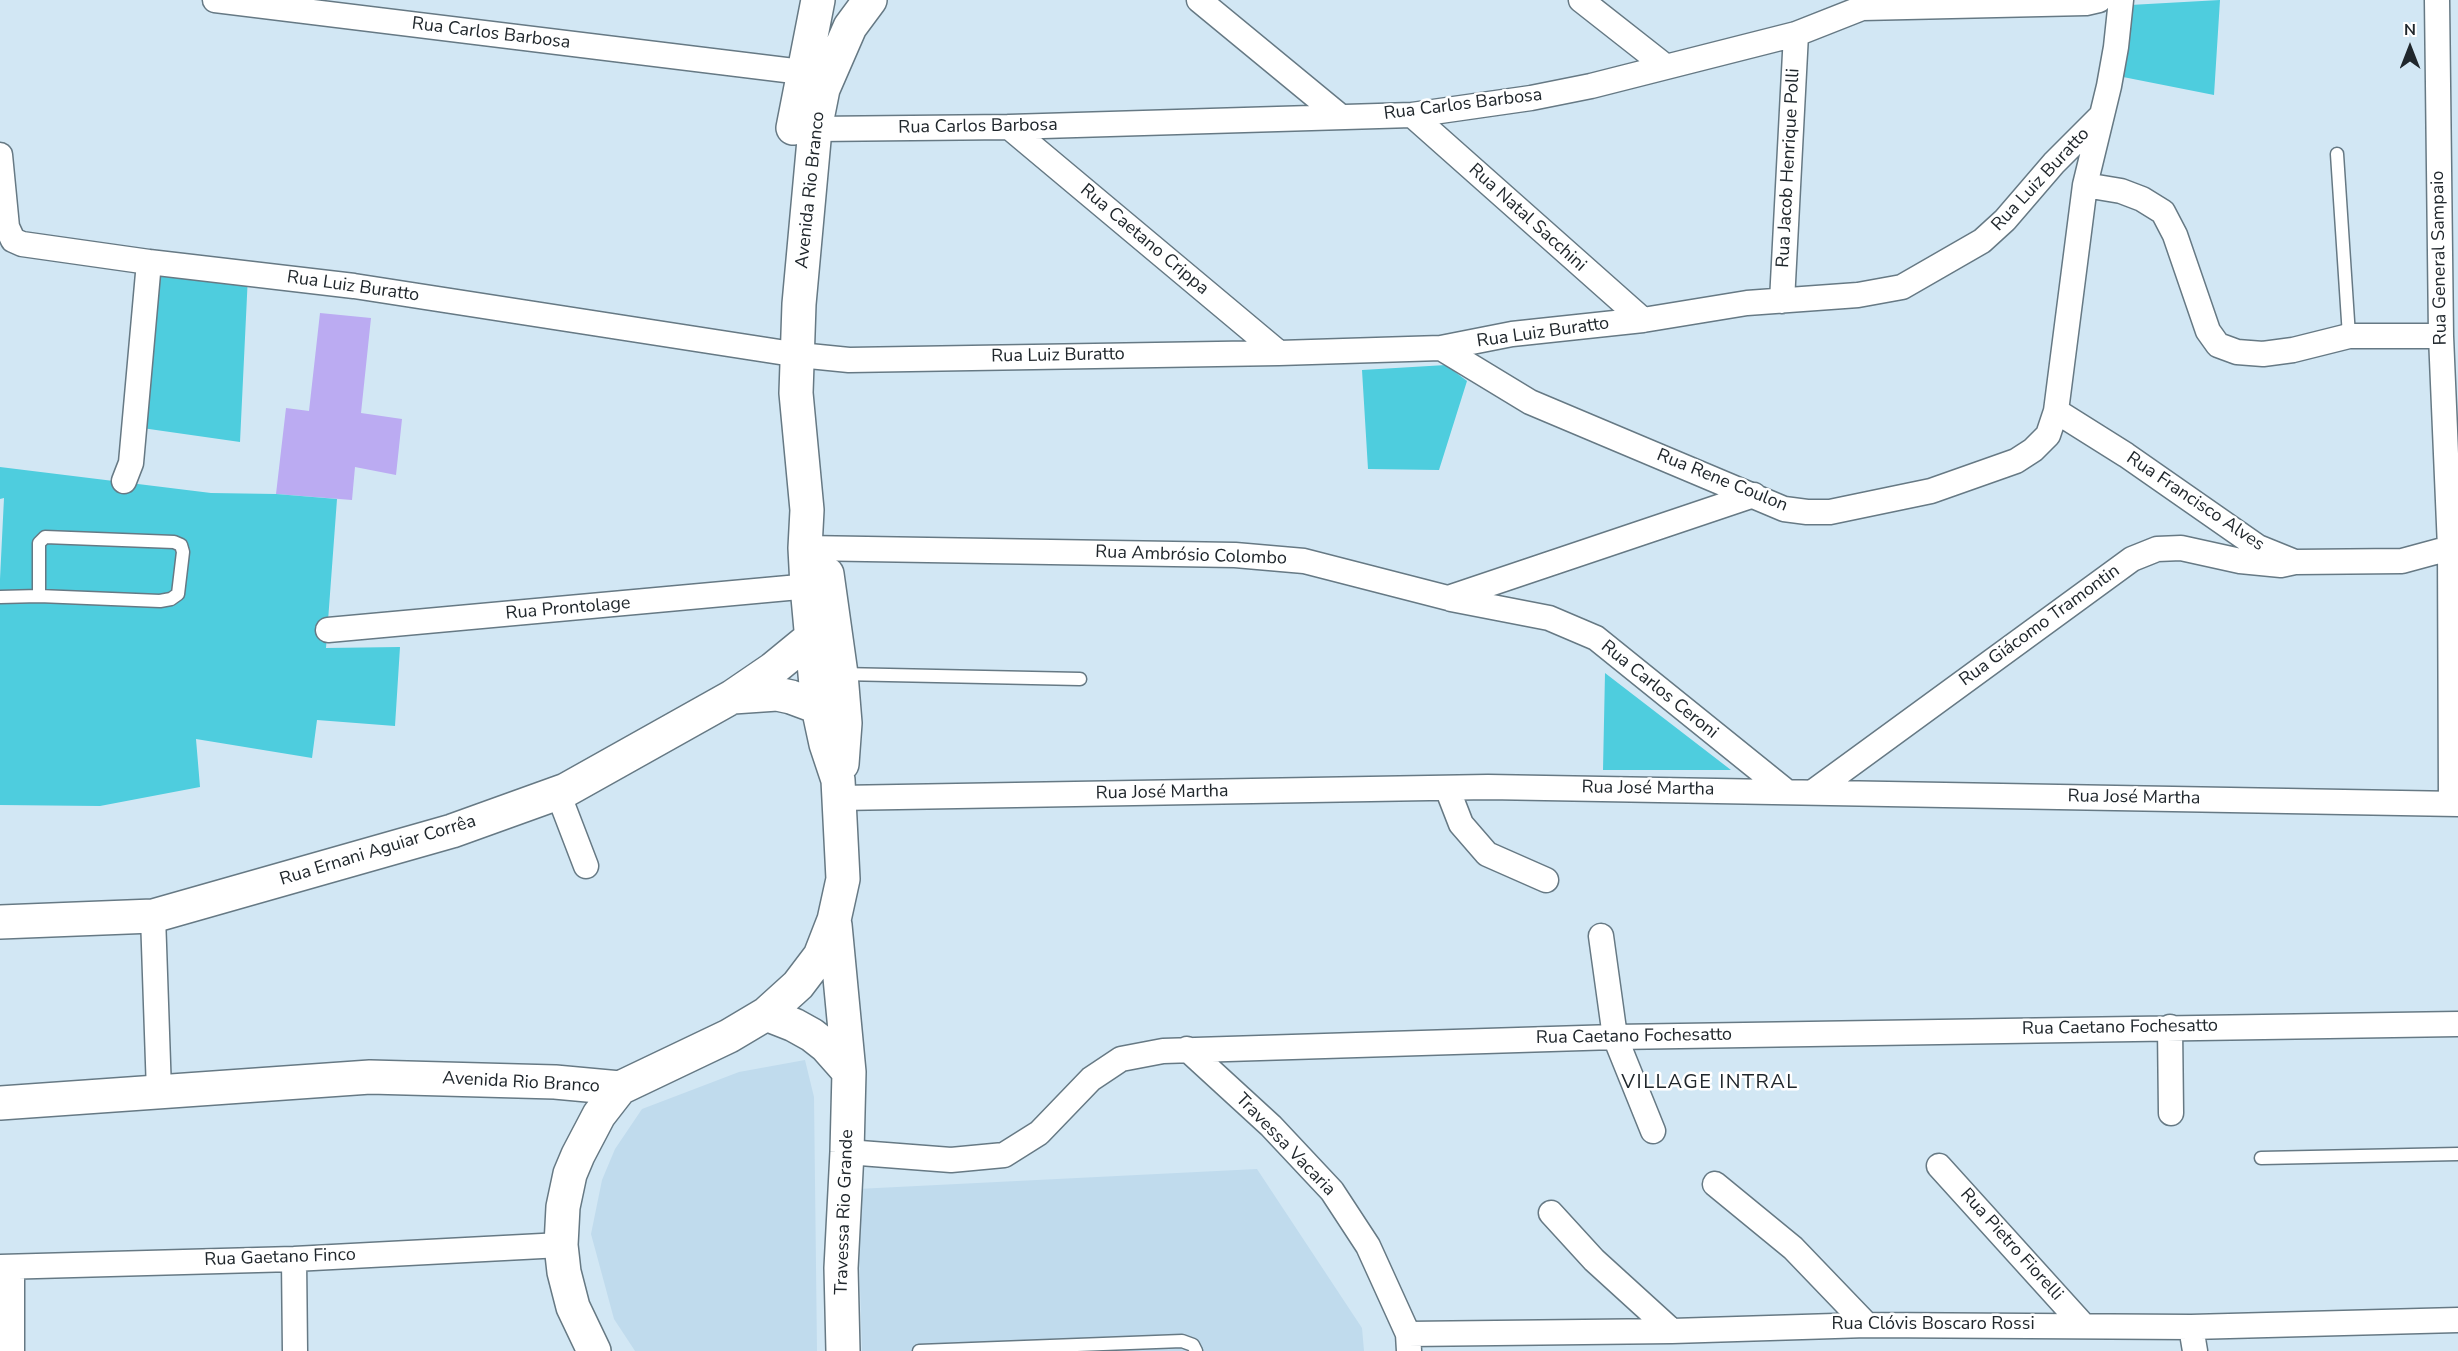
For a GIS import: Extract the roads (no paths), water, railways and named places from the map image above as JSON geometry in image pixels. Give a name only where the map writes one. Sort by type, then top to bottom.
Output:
[{"type":"main road","name":"Avenida Rio Branco","points":[[0,1103],[370,1077],[555,1082],[620,1088],[729,1036],[766,1014],[798,985],[820,956],[834,920],[843,879],[840,779],[845,723],[841,674],[818,585],[807,510],[796,393],[779,310],[785,206],[794,118],[802,72],[814,30],[818,0]]},
{"type":"main road","name":"Avenida Rio Branco","points":[[789,353],[800,293],[815,129],[823,88],[850,27],[870,0]]},
{"type":"main road","name":"Avenida Rio Branco","points":[[818,585],[812,637],[818,707],[826,744],[840,779]]},
{"type":"main road","name":"Rua Ernani Aguiar Corrêa","points":[[0,922],[153,916],[452,831],[566,790],[732,697],[773,669],[812,637]]},
{"type":"main road","name":"Rua Ernani Aguiar Corrêa","points":[[732,697],[777,694],[818,707]]},
{"type":"main road","name":"Travessa Rio Grande","points":[[834,920],[849,1072],[841,1268],[843,1351]]},
{"type":"main road","points":[[766,1014],[812,1035],[826,1046],[849,1072]]},
{"type":"main road","points":[[594,1351],[573,1307],[564,1272],[561,1245],[563,1207],[570,1174],[599,1114],[620,1088]]},
{"type":"street","name":"Rua Carlos Barbosa","points":[[215,0],[802,72]]},
{"type":"street","points":[[1199,0],[1341,117]]},
{"type":"street","points":[[1581,0],[1665,66]]},
{"type":"street","name":"Rua Carlos Barbosa","points":[[815,129],[1009,127],[1412,115],[1531,98],[1591,86],[1796,34],[1862,4],[2086,3],[2099,0]]},
{"type":"street","name":"Rua Luiz Buratto","points":[[0,155],[7,227],[13,240],[22,244],[149,262],[354,286],[789,353],[849,360],[1441,348],[1512,334],[1643,320],[1747,303],[1858,295],[1902,287],[1982,242],[2005,220],[2054,163],[2100,117],[2116,47],[2121,0]]},
{"type":"street","name":"Rua General Sampaio","points":[[2437,0],[2441,336],[2451,386],[2450,548],[2455,804]]},
{"type":"street","name":"Rua Jacob Henrique Polli","points":[[1782,301],[1796,34]]},
{"type":"street","name":"Rua Natal Sacchini","points":[[1412,115],[1643,320]]},
{"type":"street","name":"Rua Rene Coulon","points":[[1441,348],[1530,402],[1784,509],[1807,513],[1830,512],[1931,491],[2016,461],[2033,450],[2048,435],[2056,411],[2085,185],[2100,117]]},
{"type":"street","name":"Rua Caetano Crippa","points":[[1009,127],[1279,353]]},
{"type":"street","points":[[2085,185],[2121,191],[2142,199],[2163,212],[2175,235],[2208,331],[2218,345],[2237,352],[2263,354],[2293,351],[2349,336],[2441,336]]},
{"type":"street","points":[[124,481],[131,463],[149,262]]},
{"type":"street","name":"Rua Francisco Alves","points":[[2056,411],[2126,455],[2258,547],[2295,562],[2402,561],[2450,548]]},
{"type":"street","points":[[1448,598],[1754,495]]},
{"type":"street","name":"Rua Ambrósio Colombo","points":[[813,548],[1247,556],[1304,561],[1448,598]]},
{"type":"street","name":"Rua Giácomo Tramontin","points":[[1813,792],[2132,559],[2157,549],[2181,548],[2240,561],[2281,565],[2295,562]]},
{"type":"street","name":"Rua Prontolage","points":[[328,630],[818,585]]},
{"type":"street","name":"Rua Carlos Ceroni","points":[[1448,598],[1549,618],[1596,638],[1787,792]]},
{"type":"street","name":"Rua José Martha","points":[[840,779],[1813,792],[2455,804]]},
{"type":"street","points":[[1447,788],[1461,824],[1487,854],[1546,880]]},
{"type":"street","points":[[558,793],[586,866]]},
{"type":"street","points":[[153,916],[159,1092]]},
{"type":"street","points":[[1601,936],[1615,1037],[1653,1131]]},
{"type":"street","name":"Rua Caetano Fochesatto","points":[[847,1152],[951,1160],[1004,1155],[1039,1133],[1091,1079],[1121,1059],[1187,1049],[1615,1037],[2458,1024]]},
{"type":"street","points":[[2170,1027],[2171,1113]]},
{"type":"street","name":"Travessa Vacaria","points":[[1187,1049],[1271,1126],[1332,1191],[1368,1246],[1408,1343]]},
{"type":"street","name":"Rua Pietro Fiorelli","points":[[1939,1166],[2083,1325]]},
{"type":"street","points":[[1715,1184],[1793,1248],[1867,1325]]},
{"type":"street","points":[[1551,1213],[1594,1260],[1672,1330]]},
{"type":"street","name":"Rua Gaetano Finco","points":[[6,1267],[294,1259],[561,1245]]},
{"type":"street","points":[[294,1259],[295,1351]]},
{"type":"street","points":[[6,1267],[12,1351]]},
{"type":"street","name":"Rua Clóvis Boscaro Rossi","points":[[1408,1343],[1672,1330],[1867,1325],[2191,1327],[2458,1320]]},
{"type":"street","points":[[2191,1327],[2195,1351]]},
{"type":"lane","points":[[2337,154],[2349,336]]},
{"type":"lane","points":[[0,597],[39,596],[160,601],[171,599],[178,594],[183,552],[181,545],[174,542],[45,537],[39,543],[39,596]]},
{"type":"lane","points":[[841,674],[1080,679]]},
{"type":"lane","points":[[2261,1158],[2458,1154]]},
{"type":"lane","points":[[919,1351],[1182,1341],[1193,1345],[1196,1351]]},
{"type":"district","name":"VILLAGE INTRAL","points":[[1710,1083]]}]
